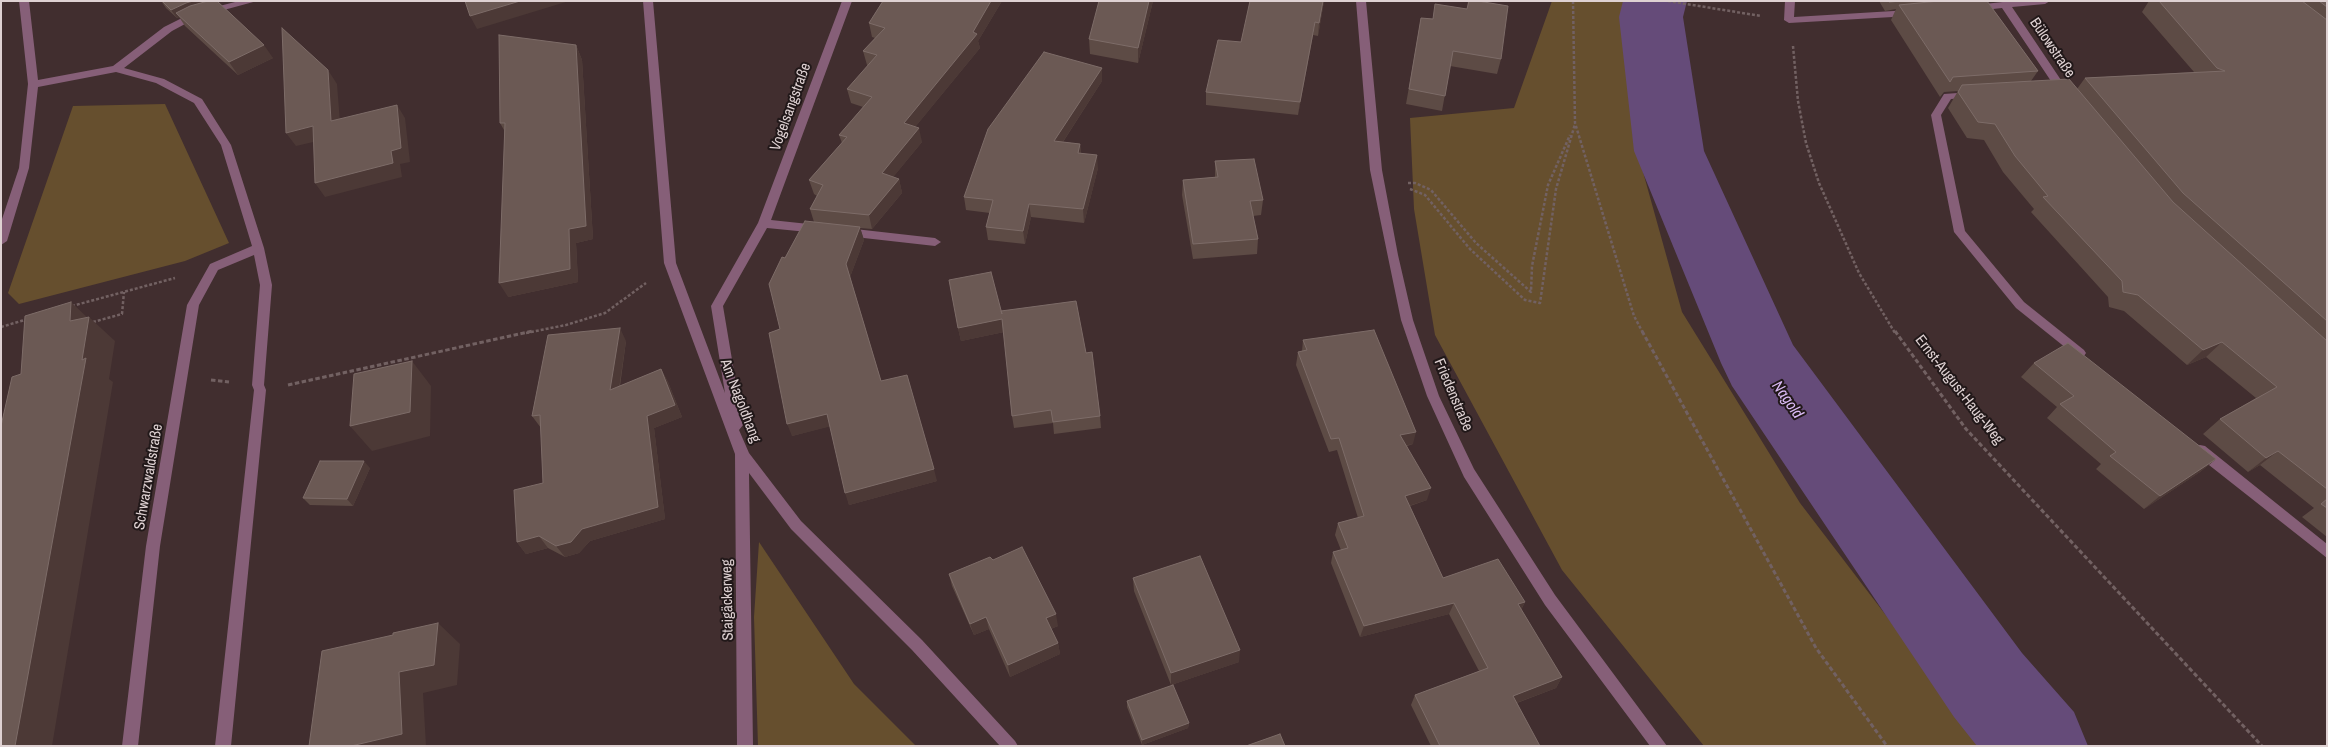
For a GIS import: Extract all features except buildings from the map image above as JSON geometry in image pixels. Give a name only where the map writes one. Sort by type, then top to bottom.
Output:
[{"type":"street","points":[[1,241],[24,168],[33,84],[24,1]]},
{"type":"street","points":[[116,70],[145,45],[168,29],[195,16],[252,1]]},
{"type":"street","name":"Am Nagoldhang","points":[[648,1],[670,263],[742,454],[796,525],[917,645],[1010,746]]},
{"type":"street","name":"Vogelsangstraße","points":[[742,454],[717,306],[764,223],[846,1]]},
{"type":"street","name":"Friedenstraße","points":[[1361,1],[1376,170],[1381,186],[1392,255],[1407,320],[1433,396],[1469,473],[1550,600],[1659,746]]},
{"type":"street","points":[[1790,1],[1789,20],[1917,12]]},
{"type":"street","points":[[1966,8],[2045,1]]},
{"type":"street","name":"Bülowstraße","points":[[2005,5],[2073,104]]},
{"type":"street","points":[[33,84],[116,70],[160,81],[198,102],[226,145],[258,248],[266,285],[259,388],[223,746]]},
{"type":"street","points":[[2042,90],[2061,89]]},
{"type":"street","points":[[1986,94],[1948,96],[1936,115],[1960,232],[2020,305],[2089,360]]},
{"type":"street","points":[[764,223],[935,242]]},
{"type":"street","name":"Schwarzwaldstraße","points":[[130,746],[153,546],[183,377],[193,305],[214,267],[258,248]]},
{"type":"street","points":[[2189,441],[2327,552]]},
{"type":"street","name":"Staigäckerweg","points":[[742,454],[745,746]]},
{"type":"path","points":[[1573,1],[1575,123],[1634,316],[1816,648],[1886,746]]},
{"type":"path","points":[[1668,1],[1761,16]]},
{"type":"path","name":"Ernst-August-Haug-Weg","points":[[1789,20],[1798,101],[1806,143],[1819,183],[1859,273],[1900,340],[1966,429],[2262,746]]},
{"type":"path","points":[[1381,186],[1413,189],[1426,195],[1470,249],[1525,300],[1540,303],[1556,189],[1575,123]]},
{"type":"path","points":[[1381,186],[1415,183],[1431,190],[1476,243],[1531,292],[1532,266],[1548,185],[1575,123]]},
{"type":"path","points":[[183,377],[259,388],[360,372],[503,337],[566,325],[606,313],[630,297],[670,263]]},
{"type":"path","points":[[69,308],[162,282]]},
{"type":"path","points":[[84,324],[122,314],[124,292]]},
{"type":"path","points":[[1,327],[32,318]]},
{"type":"shaded area","points":[[1552,1],[1626,1],[1625,17],[1633,136],[1682,312],[1800,503],[1986,746],[1704,746],[1562,570],[1435,335],[1414,209],[1410,118],[1514,108]]},
{"type":"shaded area","points":[[165,104],[229,243],[185,261],[19,304],[8,293],[73,106]]},
{"type":"shaded area","points":[[759,542],[854,684],[916,746],[758,746],[754,617]]},
{"type":"waterway","name":"Nagold","points":[[1655,1],[1651,17],[1669,151],[1761,363],[1988,685],[2039,746]]}]
